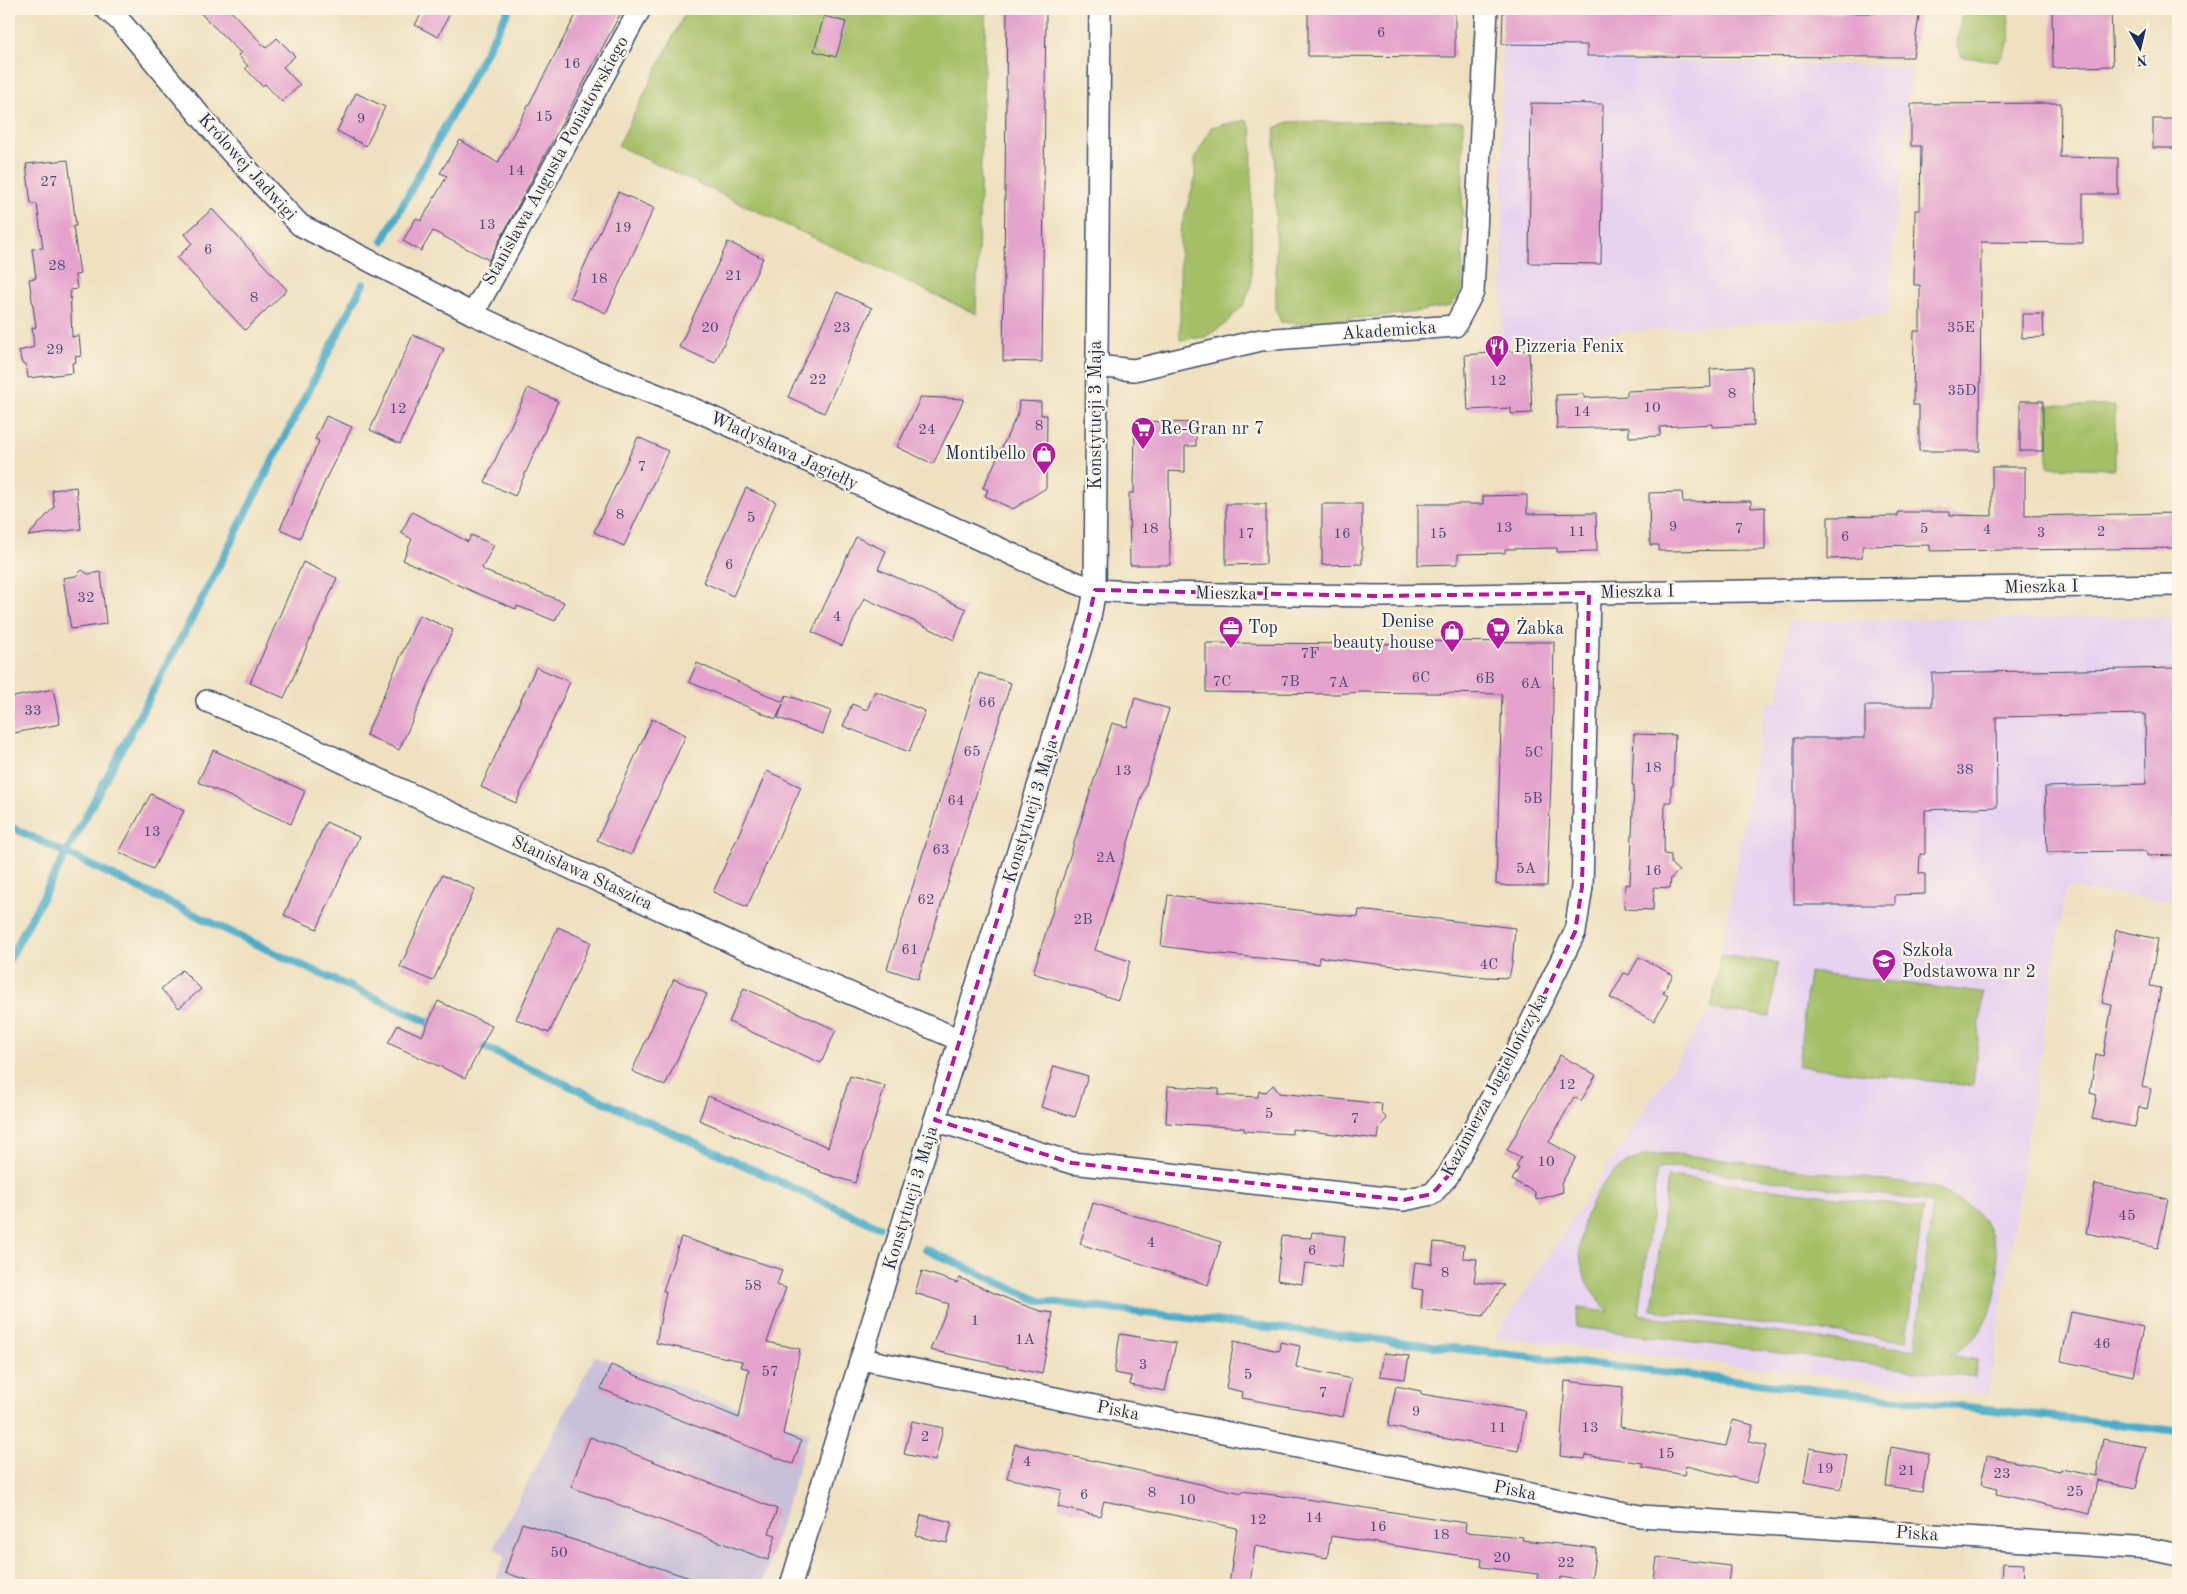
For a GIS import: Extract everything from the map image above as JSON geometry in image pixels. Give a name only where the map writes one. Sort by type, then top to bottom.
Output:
[{"type":"street","name":"Królowej Jadwigi","points":[[106,9],[120,21],[230,151],[300,225],[473,314]]},
{"type":"street","name":"Stanisława Augusta Poniatowskiego","points":[[473,314],[640,9]]},
{"type":"street","name":"Konstytucji 3 Maja","points":[[791,1585],[1083,643],[1095,590],[1100,9]]},
{"type":"street","name":"Akademicka","points":[[1096,366],[1134,370],[1261,340],[1456,326],[1473,292],[1487,9]]},
{"type":"street","name":"Władysława Jagiełły","points":[[473,314],[581,365],[698,411],[1064,578],[1095,590]]},
{"type":"street","name":"Mieszka I","points":[[1095,590],[1151,593],[1381,596],[2178,585]]},
{"type":"street","name":"Kazimierza Jagiellończyka","points":[[936,1120],[1072,1163],[1404,1200],[1432,1194],[1448,1176],[1513,1059],[1575,932],[1582,887],[1589,593]]},
{"type":"street","name":"Stanisława Staszica","points":[[207,701],[276,730],[739,946],[960,1040]]},
{"type":"street","name":"Piska","points":[[861,1359],[1640,1516],[2150,1549],[2178,1555]]},
{"type":"highlighted area","points":[[1095,590],[1381,596],[1589,593],[1582,887],[1575,932],[1513,1059],[1448,1176],[1432,1194],[1404,1200],[1072,1163],[935,1120],[1083,643]]},
{"type":"shaded area","points":[[1502,9],[1625,9],[1624,61],[1911,66],[1888,314],[1502,340]]},
{"type":"shaded area","name":"Szkoła Podstawowa nr 2","points":[[2178,616],[2178,902],[2066,888],[1988,1395],[1495,1337],[1711,1009],[1761,724],[1768,702],[1778,703],[1789,621]]},
{"type":"shaded area","points":[[595,1356],[809,1433],[762,1585],[494,1585],[505,1555],[493,1548]]},
{"type":"green space","points":[[687,9],[986,9],[976,314],[618,146]]},
{"type":"green space","points":[[1962,9],[2008,9],[2010,40],[1999,61],[1962,57],[1957,45]]},
{"type":"green space","points":[[1247,120],[1252,131],[1251,286],[1243,306],[1224,325],[1205,337],[1180,340],[1180,231],[1195,179],[1195,159],[1211,127]]},
{"type":"green space","points":[[1463,121],[1462,289],[1451,306],[1402,314],[1299,324],[1281,322],[1276,311],[1275,128],[1288,122]]},
{"type":"green space","points":[[2046,405],[2115,406],[2115,469],[2048,467]]},
{"type":"green space","points":[[1721,955],[1778,963],[1770,1016],[1711,1009]]},
{"type":"green space","points":[[1809,972],[1983,993],[1973,1086],[1798,1066]]},
{"type":"green space","points":[[1677,1154],[1933,1187],[1969,1206],[1976,1211],[1986,1224],[1994,1241],[1998,1279],[1995,1298],[1979,1331],[1966,1344],[1950,1354],[1977,1359],[1975,1378],[1576,1327],[1578,1308],[1609,1312],[1591,1289],[1581,1262],[1582,1232],[1592,1202],[1610,1176],[1622,1166],[1644,1156]],"holes":[[[1677,1167],[1933,1202],[1915,1350],[1639,1315],[1657,1169]]]},
{"type":"green space","points":[[1668,1176],[1923,1208],[1906,1341],[1652,1310]]},
{"type":"building","points":[[196,9],[229,9],[266,48],[277,38],[295,56],[283,67],[300,85],[282,102],[265,84],[262,86],[245,68],[248,66],[238,55],[241,53]]},
{"type":"building","points":[[424,9],[452,9],[438,37],[415,25]]},
{"type":"building","points":[[579,9],[623,9],[489,260],[433,231],[421,251],[403,241],[416,218],[421,221],[447,176],[440,173],[460,140],[498,163]]},
{"type":"building","points":[[1007,9],[1046,9],[1042,362],[1003,361]]},
{"type":"building","points":[[1308,9],[1455,9],[1455,57],[1308,56]]},
{"type":"building","points":[[1503,9],[1563,9],[1563,13],[1670,13],[1670,9],[1744,9],[1744,13],[1876,13],[1876,9],[1920,9],[1913,57],[1587,56],[1587,45],[1502,44]]},
{"type":"building","points":[[2052,9],[2111,9],[2113,66],[2053,68]]},
{"type":"building","points":[[824,16],[846,22],[836,57],[814,51]]},
{"type":"building","points":[[356,93],[385,107],[366,146],[337,131]]},
{"type":"building","points":[[1531,103],[1603,104],[1601,264],[1529,263]]},
{"type":"building","points":[[2061,103],[2060,157],[2118,158],[2118,194],[2083,194],[2083,243],[1981,242],[1980,451],[1919,451],[1919,405],[1913,405],[1914,331],[1920,331],[1920,285],[1914,285],[1915,210],[1920,210],[1921,146],[1911,146],[1911,104]]},
{"type":"building","points":[[2153,119],[2178,119],[2178,148],[2153,148]]},
{"type":"building","points":[[68,160],[76,226],[73,226],[80,274],[75,275],[77,289],[70,290],[72,337],[79,335],[81,356],[75,357],[76,362],[72,363],[73,373],[28,378],[26,364],[22,364],[19,351],[34,347],[32,328],[36,327],[29,279],[36,278],[32,249],[43,248],[37,204],[31,204],[26,164]]},
{"type":"building","points":[[618,192],[654,208],[606,313],[570,297]]},
{"type":"building","points":[[212,209],[287,290],[245,330],[177,258],[192,243],[185,234]]},
{"type":"building","points":[[728,242],[763,258],[715,363],[679,347]]},
{"type":"building","points":[[837,292],[872,308],[824,413],[788,397]]},
{"type":"building","points":[[2022,314],[2043,314],[2044,337],[2022,338]]},
{"type":"building","points":[[413,335],[444,349],[400,444],[370,430]]},
{"type":"building","points":[[1529,350],[1532,413],[1511,414],[1511,408],[1468,410],[1465,355]]},
{"type":"building","points":[[1752,367],[1754,425],[1712,427],[1712,424],[1660,427],[1660,436],[1629,437],[1629,427],[1557,429],[1556,395],[1584,394],[1584,398],[1627,396],[1627,391],[1711,387],[1710,369]]},
{"type":"building","points":[[528,388],[558,401],[515,496],[485,482]]},
{"type":"building","points":[[921,397],[964,399],[933,464],[897,447]]},
{"type":"building","points":[[1019,401],[1041,402],[1041,415],[1047,415],[1046,488],[1013,509],[985,496],[988,490],[983,488],[1018,413]]},
{"type":"building","points":[[2020,401],[2043,401],[2043,451],[2020,451]]},
{"type":"building","points":[[326,416],[352,427],[328,474],[300,538],[280,529],[319,441],[315,439]]},
{"type":"building","points":[[1135,421],[1196,423],[1196,446],[1185,446],[1185,472],[1169,471],[1170,565],[1130,565],[1129,493],[1134,493]]},
{"type":"building","points":[[638,437],[668,451],[624,546],[594,532]]},
{"type":"building","points":[[1992,467],[2025,467],[2025,516],[2178,513],[2178,548],[1930,551],[1930,545],[1862,546],[1862,558],[1828,559],[1828,517],[1898,516],[1898,512],[1950,512],[1950,515],[1992,516]]},
{"type":"building","points":[[76,487],[81,529],[28,536],[54,507],[52,490]]},
{"type":"building","points":[[746,488],[776,502],[733,596],[703,582]]},
{"type":"building","points":[[1682,492],[1683,502],[1751,501],[1751,508],[1765,507],[1765,550],[1659,551],[1659,545],[1650,545],[1649,493]]},
{"type":"building","points":[[1527,495],[1527,514],[1596,513],[1597,551],[1557,552],[1557,548],[1505,549],[1505,553],[1458,554],[1458,564],[1418,565],[1418,504],[1483,504],[1483,496]]},
{"type":"building","points":[[1226,504],[1266,504],[1266,564],[1226,565]]},
{"type":"building","points":[[1322,504],[1362,504],[1362,564],[1322,565]]},
{"type":"building","points":[[412,512],[468,542],[471,535],[494,545],[482,568],[485,571],[564,602],[555,621],[517,606],[516,609],[403,560],[412,539],[401,533]]},
{"type":"building","points":[[856,537],[886,551],[878,569],[966,609],[954,640],[864,598],[842,646],[812,632]]},
{"type":"building","points":[[303,562],[337,578],[284,698],[250,683]]},
{"type":"building","points":[[82,570],[88,574],[101,572],[106,624],[71,629],[63,578],[76,576]]},
{"type":"building","points":[[419,615],[453,630],[399,750],[366,735]]},
{"type":"building","points":[[1396,641],[1554,642],[1547,886],[1508,886],[1496,884],[1502,694],[1206,692],[1206,643],[1396,644]]},
{"type":"building","points":[[697,663],[783,702],[786,695],[831,711],[823,734],[778,718],[783,704],[776,719],[689,682]]},
{"type":"building","points":[[536,667],[570,682],[516,803],[481,787]]},
{"type":"building","points":[[2178,668],[2178,855],[2147,856],[2147,851],[2047,852],[2045,787],[2146,784],[2145,714],[1996,717],[1997,807],[1925,810],[1925,854],[1920,854],[1919,873],[1925,874],[1925,894],[1895,895],[1895,905],[1794,905],[1794,738],[1865,738],[1865,706],[1932,706],[1932,673]]},
{"type":"building","points":[[979,673],[1011,683],[918,979],[887,969]]},
{"type":"building","points":[[53,689],[60,724],[9,734],[9,698]]},
{"type":"building","points":[[875,691],[925,711],[909,752],[843,726],[852,704],[867,710]]},
{"type":"building","points":[[1135,698],[1169,709],[1095,950],[1130,961],[1118,1000],[1033,973],[1112,723],[1127,727]]},
{"type":"building","points":[[652,719],[686,735],[631,855],[597,840]]},
{"type":"building","points":[[1634,734],[1675,735],[1671,802],[1665,802],[1664,854],[1671,855],[1671,864],[1679,871],[1671,878],[1670,888],[1654,887],[1653,910],[1624,909],[1625,884],[1630,885]]},
{"type":"building","points":[[213,750],[305,791],[291,824],[198,782]]},
{"type":"building","points":[[767,771],[801,787],[747,907],[713,892]]},
{"type":"building","points":[[151,794],[184,811],[153,869],[119,852]]},
{"type":"building","points":[[326,822],[359,837],[317,929],[284,915]]},
{"type":"building","points":[[442,875],[475,889],[433,981],[400,967]]},
{"type":"building","points":[[1168,895],[1358,917],[1359,910],[1515,928],[1509,978],[1485,977],[1319,957],[1319,964],[1161,946]]},
{"type":"building","points":[[558,927],[591,942],[549,1033],[516,1019]]},
{"type":"building","points":[[2116,930],[2158,939],[2150,986],[2161,988],[2142,1087],[2151,1089],[2147,1109],[2139,1107],[2135,1127],[2092,1119],[2097,1095],[2090,1093],[2096,1054],[2103,1056],[2112,1005],[2102,1003]]},
{"type":"building","points":[[1639,957],[1673,975],[1663,993],[1668,996],[1654,1021],[1610,998],[1624,973],[1629,975]]},
{"type":"building","points":[[182,970],[201,989],[179,1008],[161,989]]},
{"type":"building","points":[[674,979],[707,994],[665,1086],[632,1071]]},
{"type":"building","points":[[744,988],[836,1030],[821,1063],[729,1022]]},
{"type":"building","points":[[438,1001],[492,1026],[465,1078],[388,1043],[398,1025],[422,1036]]},
{"type":"building","points":[[1560,1055],[1596,1075],[1581,1101],[1574,1097],[1549,1142],[1576,1157],[1561,1184],[1563,1192],[1536,1200],[1535,1192],[1512,1180],[1519,1168],[1516,1167],[1521,1157],[1507,1150]]},
{"type":"building","points":[[1054,1066],[1088,1076],[1075,1117],[1041,1107]]},
{"type":"building","points":[[850,1076],[885,1086],[855,1183],[820,1172],[699,1120],[708,1096],[828,1147]]},
{"type":"building","points":[[1273,1085],[1279,1093],[1382,1104],[1381,1112],[1387,1119],[1380,1126],[1378,1139],[1292,1129],[1292,1134],[1244,1131],[1244,1128],[1166,1123],[1168,1086],[1219,1089],[1219,1095],[1258,1097],[1259,1091],[1266,1092]]},
{"type":"building","points":[[2095,1184],[2168,1199],[2158,1248],[2086,1233]]},
{"type":"building","points":[[1093,1203],[1221,1242],[1208,1285],[1080,1244]]},
{"type":"building","points":[[1312,1232],[1345,1236],[1342,1267],[1305,1263],[1302,1284],[1277,1280],[1282,1236],[1311,1238]]},
{"type":"building","points":[[681,1237],[782,1270],[777,1285],[786,1288],[767,1342],[800,1349],[783,1434],[801,1441],[793,1464],[601,1389],[611,1365],[739,1418],[749,1369],[741,1367],[742,1361],[656,1343],[666,1291],[663,1291]]},
{"type":"building","points":[[1434,1242],[1464,1245],[1463,1258],[1477,1259],[1474,1282],[1504,1285],[1483,1316],[1421,1309],[1423,1290],[1412,1288],[1415,1262],[1432,1264]]},
{"type":"building","points":[[922,1271],[957,1283],[960,1278],[1015,1302],[1040,1311],[1053,1313],[1042,1374],[930,1350],[949,1304],[915,1293]]},
{"type":"building","points":[[2071,1312],[2143,1327],[2134,1376],[2061,1361]]},
{"type":"building","points":[[1120,1334],[1176,1343],[1165,1391],[1130,1385],[1131,1376],[1114,1373]]},
{"type":"building","points":[[1234,1341],[1279,1351],[1280,1342],[1300,1346],[1296,1367],[1351,1379],[1343,1417],[1242,1398],[1243,1392],[1226,1388]]},
{"type":"building","points":[[1384,1353],[1409,1356],[1405,1379],[1380,1376]]},
{"type":"building","points":[[1565,1381],[1623,1387],[1620,1427],[1726,1446],[1733,1420],[1753,1425],[1749,1442],[1766,1446],[1756,1483],[1686,1466],[1684,1475],[1642,1467],[1643,1463],[1586,1455],[1585,1459],[1560,1456]]},
{"type":"building","points":[[1396,1386],[1421,1391],[1421,1394],[1526,1411],[1518,1451],[1436,1437],[1388,1426]]},
{"type":"building","points":[[912,1421],[943,1428],[935,1461],[904,1454]]},
{"type":"building","points":[[590,1437],[777,1509],[769,1533],[776,1535],[768,1560],[571,1487]]},
{"type":"building","points":[[2103,1439],[2146,1447],[2136,1488],[2097,1481],[2090,1514],[1997,1494],[1998,1488],[1981,1484],[1987,1456],[2060,1471],[2061,1469],[2096,1476]]},
{"type":"building","points":[[1015,1444],[1242,1493],[1242,1491],[1299,1498],[1466,1523],[1465,1532],[1523,1537],[1522,1540],[1596,1548],[1591,1582],[1561,1577],[1560,1585],[1536,1583],[1538,1574],[1481,1567],[1482,1559],[1331,1536],[1327,1558],[1255,1546],[1250,1585],[1229,1585],[1237,1528],[1104,1501],[1100,1516],[1058,1507],[1062,1490],[1007,1478]]},
{"type":"building","points":[[1891,1447],[1929,1454],[1922,1491],[1886,1486]]},
{"type":"building","points":[[1810,1448],[1847,1455],[1841,1489],[1804,1482]]},
{"type":"building","points":[[921,1515],[952,1522],[947,1543],[916,1536]]},
{"type":"building","points":[[522,1523],[699,1581],[698,1585],[544,1585],[505,1573]]},
{"type":"building","points":[[1657,1557],[1730,1566],[1728,1585],[1658,1585],[1659,1581],[1654,1580]]},
{"type":"building","points":[[2002,1563],[2024,1564],[2023,1585],[2001,1585]]},
{"type":"waterway","points":[[383,241],[509,9]]},
{"type":"waterway","points":[[9,960],[202,599],[363,284]]},
{"type":"waterway","points":[[9,826],[281,956],[437,1026]]},
{"type":"waterway","points":[[473,1042],[879,1227]]},
{"type":"waterway","points":[[925,1249],[1040,1301],[2178,1431]]},
{"type":"place","name":"Pizzeria Fenix","points":[[1497,368]]},
{"type":"place","name":"Re-Gran nr 7","points":[[1143,450]]},
{"type":"place","name":"Montibello","points":[[1044,475]]},
{"type":"place","name":"Top","points":[[1231,649]]},
{"type":"place","name":"Żabka","points":[[1498,650]]},
{"type":"place","name":"Denise beauty house","points":[[1452,653]]},
{"type":"place","name":"Szkoła Podstawowa nr 2","points":[[1884,982]]}]
